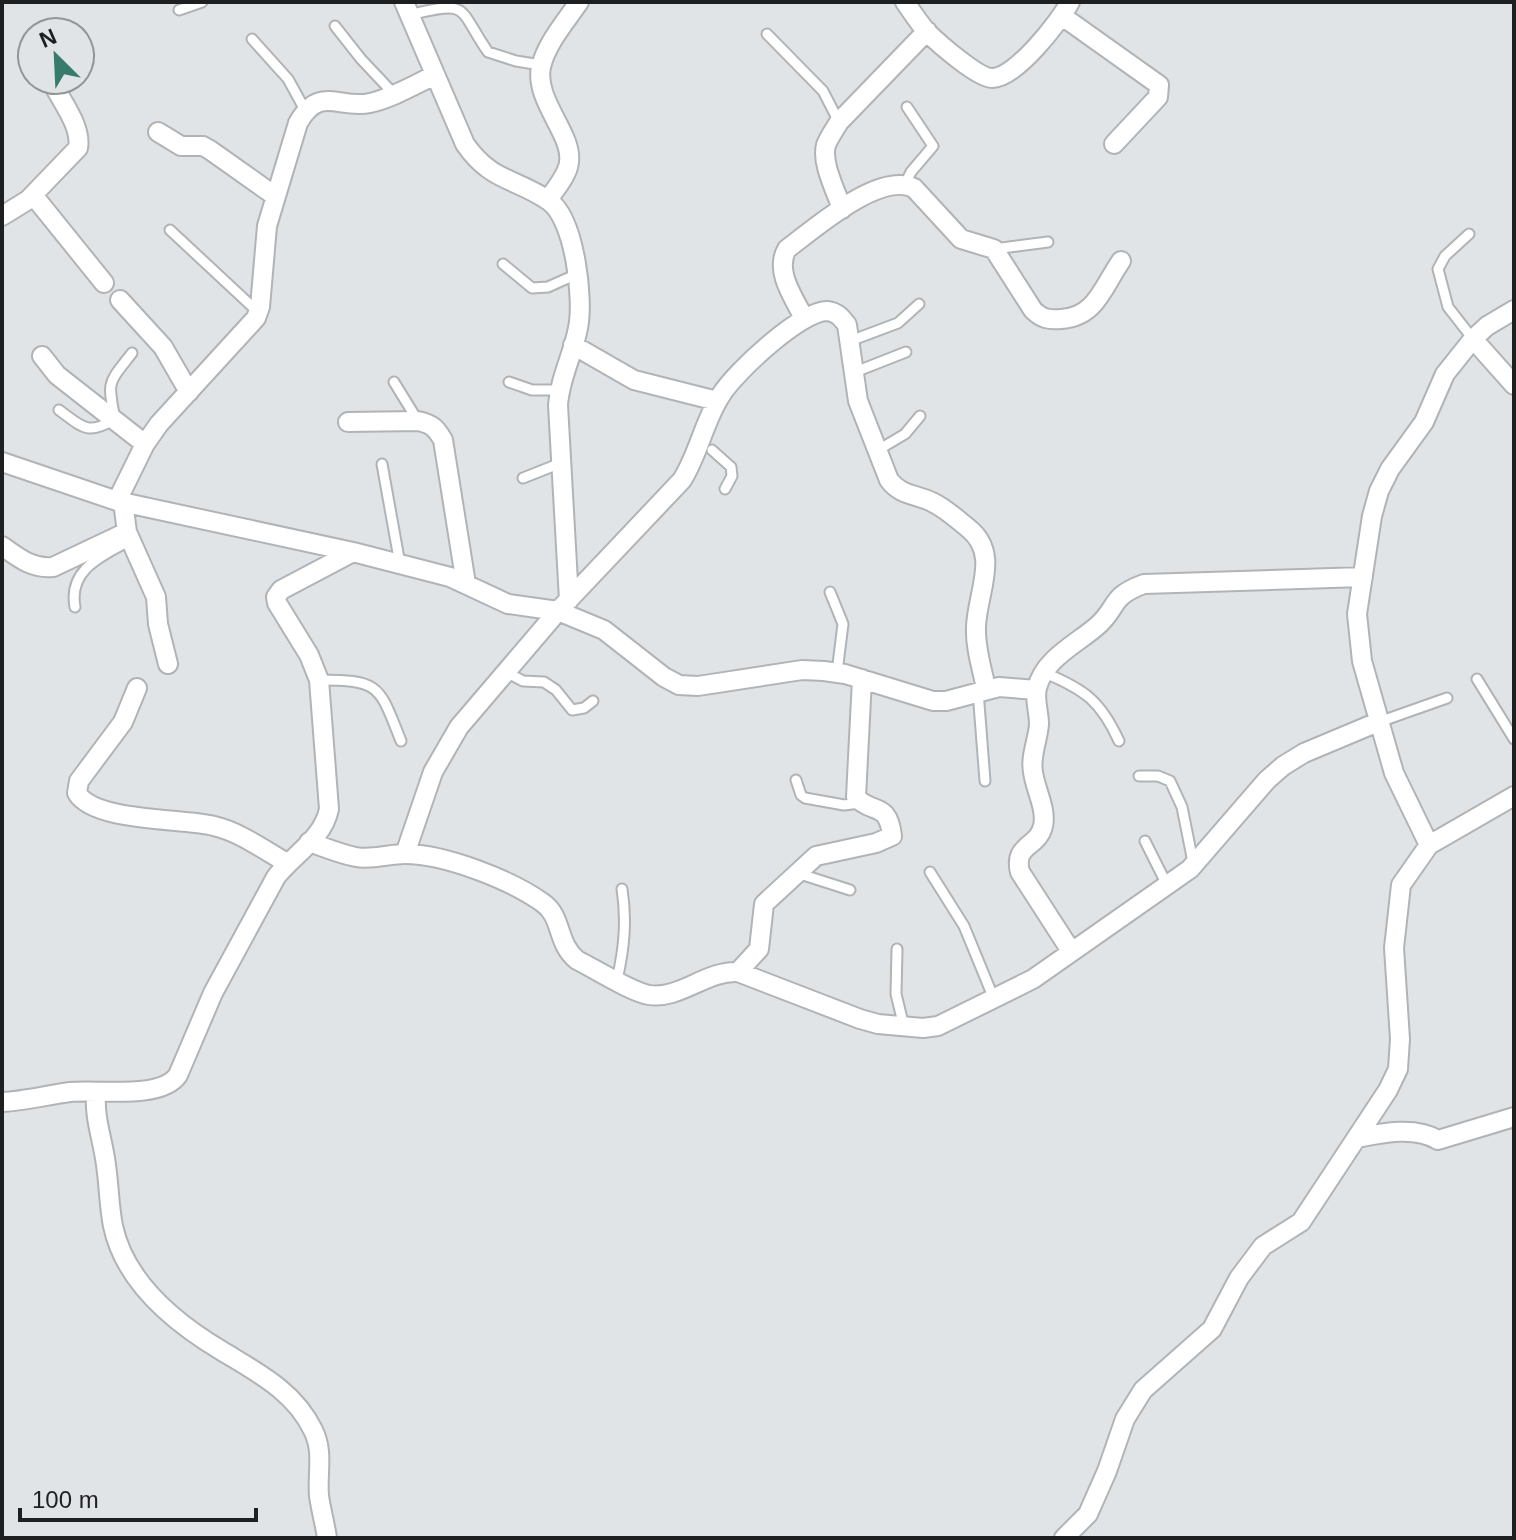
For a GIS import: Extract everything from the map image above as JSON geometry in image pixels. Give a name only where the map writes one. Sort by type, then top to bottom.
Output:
[{"type":"street","points":[[548,200],[566,172],[569,161],[568,151],[543,94],[541,65],[579,2]]},
{"type":"street","points":[[905,2],[927,31],[980,75],[993,78],[1005,75],[1017,66],[1066,9],[1159,85],[1158,97],[1114,144]]},
{"type":"street","points":[[407,8],[465,144],[476,160],[490,172],[548,200],[563,219],[574,251],[581,316],[559,390],[563,606]]},
{"type":"street","points":[[842,209],[825,158],[825,148],[839,122],[927,31]]},
{"type":"street","points":[[168,664],[158,624],[156,597],[129,536],[120,502],[145,444],[159,424],[249,328],[258,312],[267,226],[298,123],[305,110],[329,99],[369,104],[435,75]]},
{"type":"street","points":[[2,216],[33,195],[78,148],[76,128],[59,96]]},
{"type":"street","points":[[158,132],[181,146],[203,146],[275,196]]},
{"type":"street","points":[[804,318],[785,278],[782,257],[787,249],[842,209],[881,188],[905,184],[914,188],[961,239],[994,249],[1041,318],[1050,320],[1081,316],[1091,308],[1121,261]]},
{"type":"street","points":[[33,195],[104,283]]},
{"type":"street","points":[[120,300],[163,347],[189,392]]},
{"type":"street","points":[[1429,845],[1394,773],[1378,722],[1358,637],[1357,614],[1379,491],[1390,469],[1424,422],[1445,374],[1487,326],[1514,310]]},
{"type":"street","points":[[405,854],[433,772],[459,727],[563,606],[682,480],[706,447],[717,401],[724,390],[759,355],[814,313],[829,311],[840,315],[847,325],[858,401],[895,488],[937,504],[976,534],[984,548],[987,565],[976,626],[982,690]]},
{"type":"street","points":[[1473,339],[1514,385]]},
{"type":"street","points":[[573,345],[634,380],[717,401]]},
{"type":"street","points":[[42,356],[57,375],[145,444]]},
{"type":"street","points":[[348,422],[418,421],[429,423],[436,429],[443,440],[466,584]]},
{"type":"street","points":[[2,462],[120,502],[400,564],[466,584],[508,604],[563,606],[604,630],[664,677],[679,685],[698,686],[802,670],[837,672],[933,701],[946,701],[982,690],[1041,682]]},
{"type":"street","points":[[2,546],[32,566],[53,567],[129,536]]},
{"type":"street","points":[[2,1102],[70,1092],[96,1093],[162,1087],[172,1083],[178,1075],[213,993],[276,877],[326,822],[329,809],[319,680],[309,655],[276,597],[281,590],[353,552]]},
{"type":"street","points":[[1071,951],[1020,872],[1018,862],[1020,853],[1043,827],[1032,760],[1039,724],[1041,682],[1060,653],[1103,620],[1115,599],[1127,590],[1144,584],[1363,577]]},
{"type":"street","points":[[738,972],[759,949],[764,904],[816,856],[876,843],[892,836],[881,810],[861,803],[854,789],[862,679]]},
{"type":"street","points":[[137,688],[123,722],[79,781],[77,793],[82,802],[155,820],[213,825],[234,833],[287,863]]},
{"type":"street","points":[[309,842],[357,857],[405,854],[479,870],[543,903],[556,920],[567,952],[577,960],[646,995],[659,996],[717,974],[738,972],[860,1019],[923,1028],[938,1026],[1033,979],[1194,865],[1267,780],[1283,766],[1304,753],[1378,722]]},
{"type":"street","points":[[1064,1538],[1088,1514],[1125,1419],[1143,1390],[1212,1329],[1239,1278],[1263,1246],[1301,1222],[1398,1069],[1400,1039],[1394,948],[1401,885],[1429,845],[1514,796]]},
{"type":"street","points":[[96,1093],[95,1110],[106,1163],[113,1225],[123,1260],[162,1307],[197,1335],[262,1374],[298,1405],[320,1445],[319,1494],[327,1538]]},
{"type":"street","points":[[1357,1138],[1401,1132],[1426,1134],[1438,1140],[1514,1117]]},
{"type":"lane","points":[[179,10],[202,2]]},
{"type":"lane","points":[[407,8],[455,7],[468,18],[488,52],[541,65]]},
{"type":"lane","points":[[335,26],[394,94]]},
{"type":"lane","points":[[767,34],[823,91],[839,122]]},
{"type":"lane","points":[[252,39],[288,79],[305,110]]},
{"type":"lane","points":[[905,184],[933,146],[907,107]]},
{"type":"lane","points":[[170,230],[258,312]]},
{"type":"lane","points":[[1469,234],[1445,256],[1438,269],[1448,307],[1473,339]]},
{"type":"lane","points":[[994,249],[1048,242]]},
{"type":"lane","points":[[503,264],[532,288],[548,287],[577,274]]},
{"type":"lane","points":[[850,341],[898,323],[919,304]]},
{"type":"lane","points":[[855,372],[906,352]]},
{"type":"lane","points":[[59,410],[82,427],[91,429],[114,421],[109,387],[111,379],[132,353]]},
{"type":"lane","points":[[394,382],[418,421]]},
{"type":"lane","points":[[509,382],[532,390],[559,390]]},
{"type":"lane","points":[[878,450],[905,434],[920,416]]},
{"type":"lane","points":[[706,447],[731,467],[732,476],[725,489]]},
{"type":"lane","points":[[523,478],[561,463]]},
{"type":"lane","points":[[382,464],[400,564]]},
{"type":"lane","points":[[75,607],[72,590],[79,577],[129,536]]},
{"type":"lane","points":[[830,592],[843,624],[837,672]]},
{"type":"lane","points":[[506,672],[523,681],[544,682],[556,690],[572,710],[584,708],[593,701]]},
{"type":"lane","points":[[1477,679],[1514,739]]},
{"type":"lane","points":[[319,680],[354,680],[377,688],[401,741]]},
{"type":"lane","points":[[1041,682],[1069,683],[1105,712],[1119,741]]},
{"type":"lane","points":[[982,690],[985,781]]},
{"type":"lane","points":[[1378,722],[1447,698]]},
{"type":"lane","points":[[1139,776],[1158,776],[1170,781],[1182,807],[1194,865]]},
{"type":"lane","points":[[796,780],[805,798],[844,805],[861,803]]},
{"type":"lane","points":[[1145,841],[1167,885]]},
{"type":"lane","points":[[930,872],[964,926],[994,999]]},
{"type":"lane","points":[[797,873],[850,890]]},
{"type":"lane","points":[[617,980],[624,950],[626,915],[622,889]]},
{"type":"lane","points":[[897,949],[896,994],[904,1027]]}]
